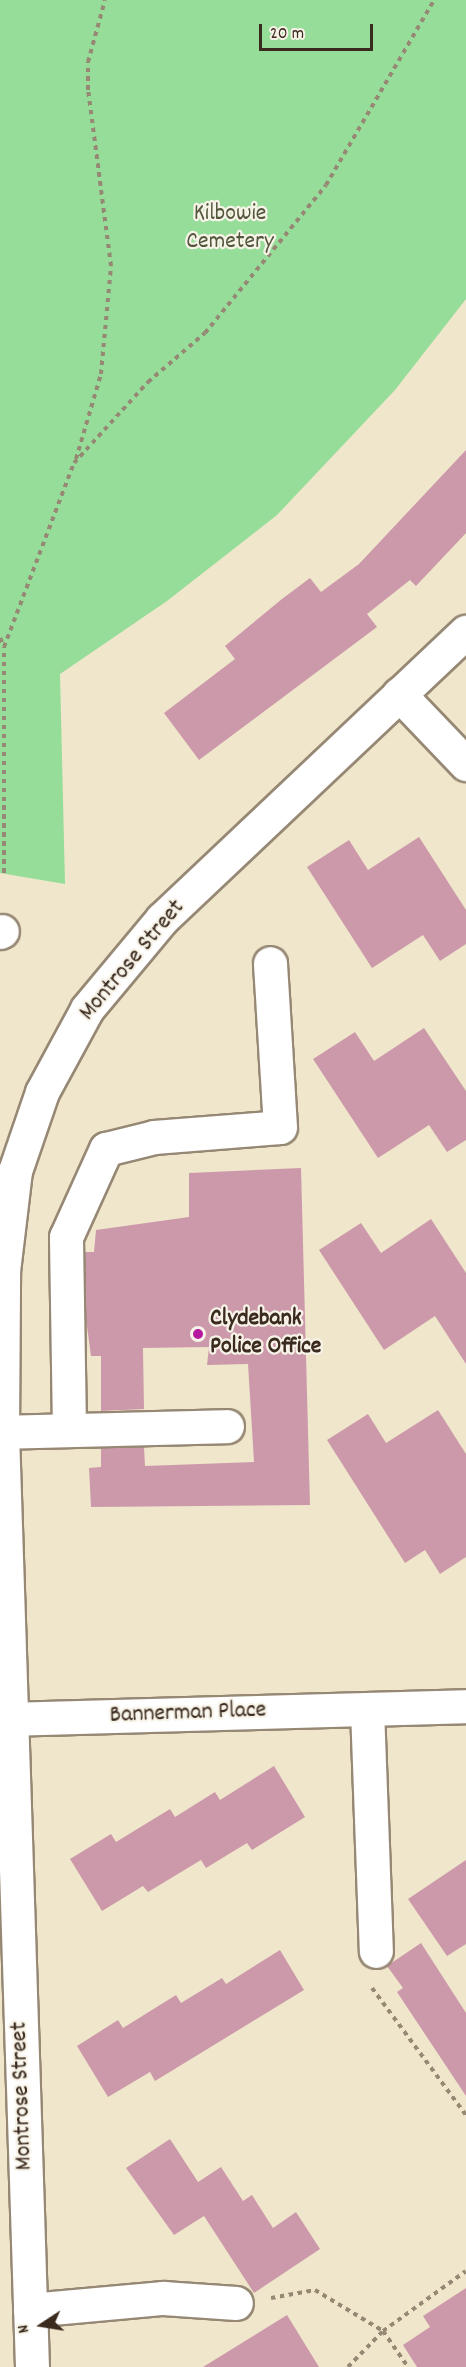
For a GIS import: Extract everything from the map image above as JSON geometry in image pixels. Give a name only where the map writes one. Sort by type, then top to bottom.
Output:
[{"type":"street","name":"Montrose Street","points":[[32,2367],[9,1957],[10,1719],[3,1602],[3,1271],[15,1171],[42,1092],[87,1009],[162,919],[466,632]]},
{"type":"street","points":[[399,694],[466,764]]},
{"type":"street","points":[[69,1430],[66,1238],[106,1149],[154,1137],[280,1127],[270,963]]},
{"type":"street","points":[[2,1432],[227,1426]]},
{"type":"street","name":"Bannerman Place","points":[[10,1719],[466,1706]]},
{"type":"street","points":[[366,1709],[376,1951]]},
{"type":"street","points":[[30,2310],[162,2298],[236,2303]]},
{"type":"path","points":[[4,873],[4,647],[74,463],[101,374],[111,267],[88,90],[88,62],[105,0]]},
{"type":"path","points":[[74,463],[147,382],[205,333],[299,220],[372,112],[434,0]]},
{"type":"path","points":[[0,638],[4,647]]},
{"type":"path","points":[[376,1951],[368,1983],[466,2115]]},
{"type":"path","points":[[348,2367],[383,2331],[466,2271]]},
{"type":"path","points":[[236,2303],[315,2290],[383,2331],[408,2367]]},
{"type":"green space","name":"Kilbowie Cemetery","points":[[0,0],[466,0],[466,299],[395,390],[277,515],[167,601],[60,674],[65,884],[0,873]]},
{"type":"building","points":[[466,450],[466,533],[416,586],[410,580],[367,614],[377,627],[199,760],[164,713],[235,659],[225,646],[282,599],[310,578],[321,592],[359,564]]},
{"type":"building","points":[[419,837],[466,910],[466,944],[440,961],[423,935],[372,968],[307,867],[349,840],[368,870]]},
{"type":"building","points":[[424,1028],[466,1091],[466,1140],[447,1152],[429,1125],[378,1158],[313,1059],[355,1032],[374,1061]]},
{"type":"building","name":"Clydebank Police Office","points":[[301,1168],[310,1505],[91,1507],[89,1468],[101,1467],[101,1448],[144,1447],[145,1466],[254,1462],[248,1364],[207,1365],[209,1347],[143,1348],[144,1409],[101,1411],[101,1356],[91,1356],[86,1319],[85,1252],[94,1252],[96,1230],[189,1217],[189,1173]]},
{"type":"building","points":[[431,1219],[466,1273],[466,1364],[435,1316],[384,1350],[319,1250],[361,1223],[381,1253]]},
{"type":"building","points":[[438,1410],[466,1454],[466,1557],[440,1574],[425,1550],[405,1563],[327,1440],[368,1414],[386,1443]]},
{"type":"building","points":[[274,1766],[305,1817],[252,1850],[247,1843],[206,1868],[201,1860],[148,1892],[143,1886],[102,1911],[70,1859],[111,1834],[116,1842],[170,1809],[175,1817],[215,1792],[220,1800]]},
{"type":"building","points":[[466,1860],[466,1944],[447,1956],[408,1899]]},
{"type":"building","points":[[421,1943],[466,2013],[466,2096],[397,1992],[403,1988],[387,1966]]},
{"type":"building","points":[[280,1950],[304,1990],[155,2081],[150,2072],[108,2097],[77,2046],[118,2020],[123,2028],[176,1995],[181,2003],[222,1978],[226,1984]]},
{"type":"building","points":[[170,2139],[198,2182],[221,2167],[243,2201],[252,2195],[273,2228],[296,2212],[320,2249],[254,2293],[204,2216],[174,2235],[126,2168]]},
{"type":"building","points":[[466,2288],[466,2367],[417,2367],[403,2345],[430,2327],[423,2316]]},
{"type":"building","points":[[287,2315],[319,2367],[203,2367]]},
{"type":"place","name":"Clydebank Police Office","points":[[198,1334]]}]
